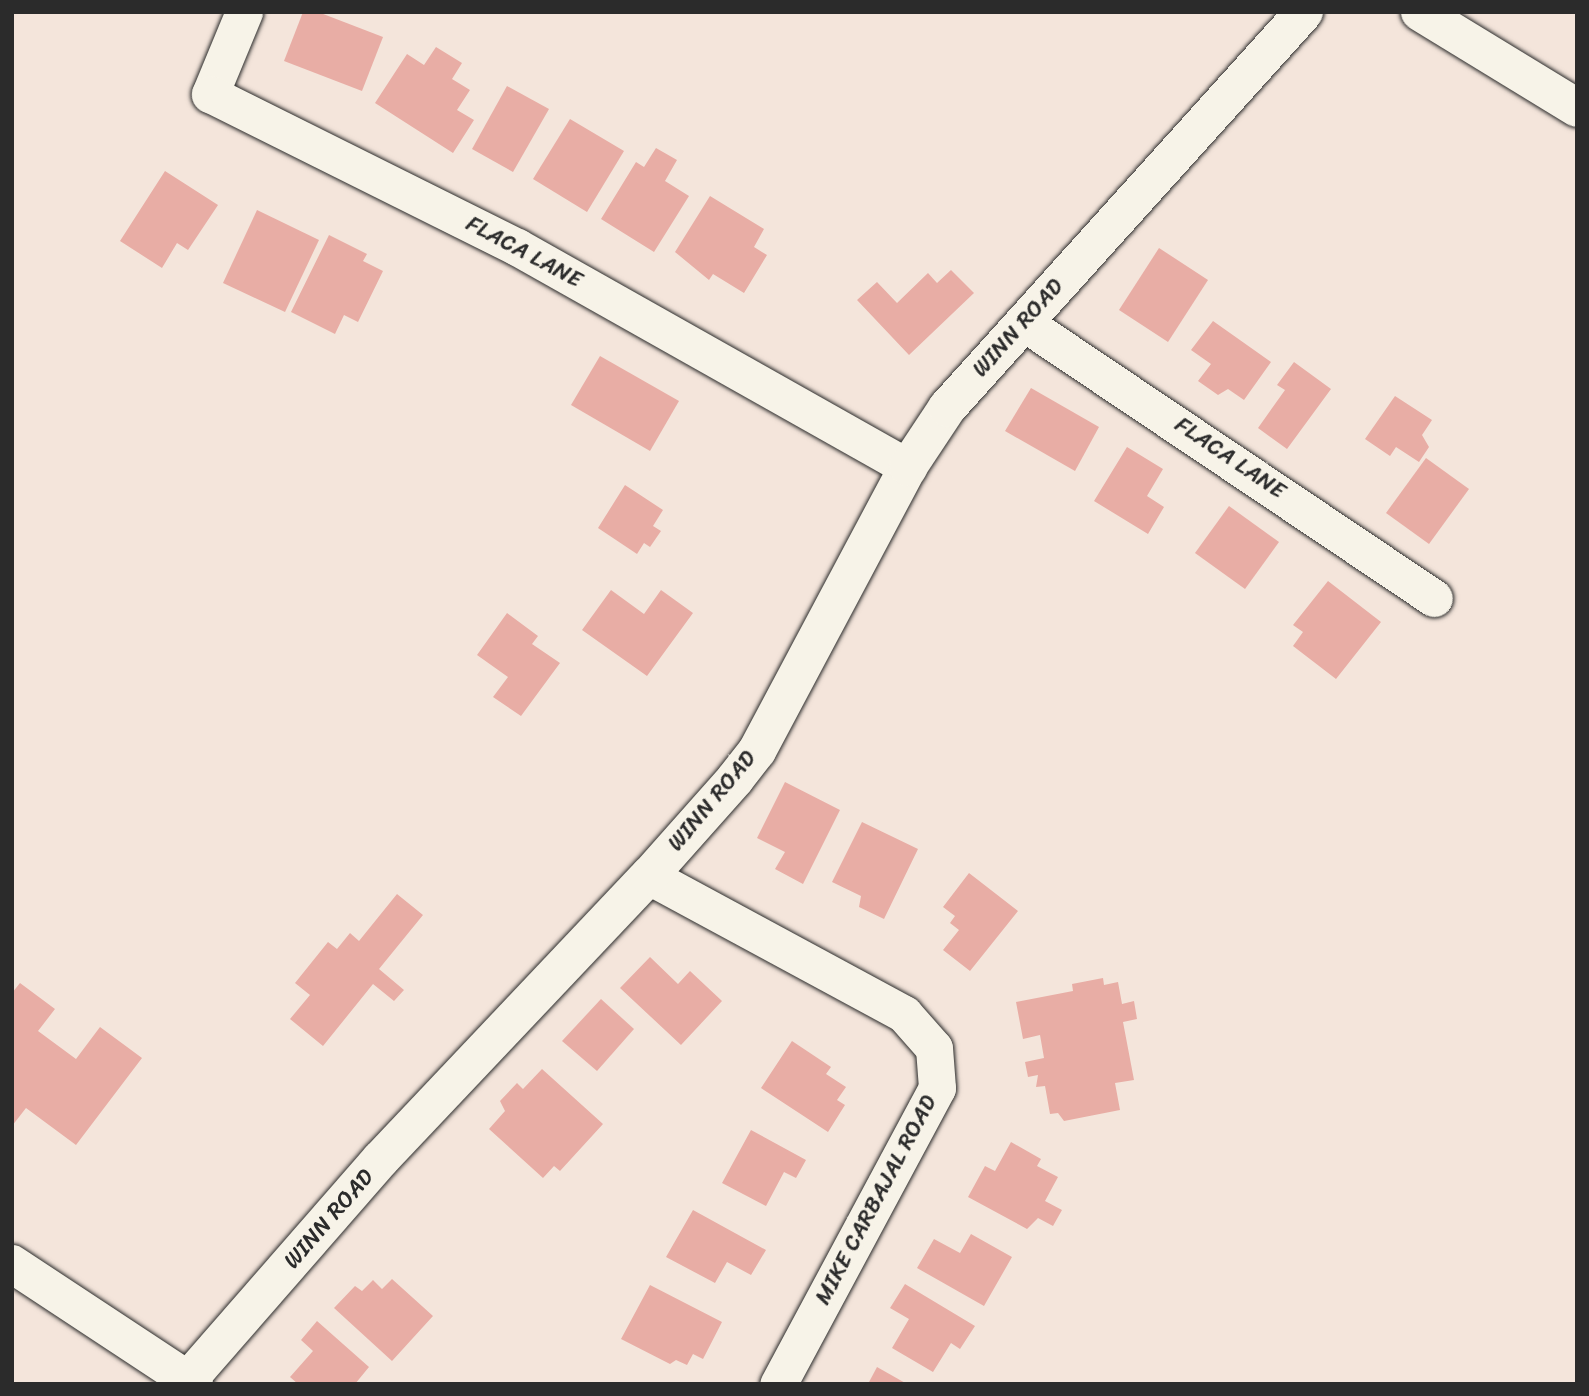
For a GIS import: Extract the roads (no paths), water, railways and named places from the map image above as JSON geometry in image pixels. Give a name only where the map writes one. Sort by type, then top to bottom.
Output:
[{"type":"street","name":"FLACA LANE","points":[[244,12],[210,94],[517,247],[908,467]]},
{"type":"street","name":"WINN ROAD","points":[[12,1264],[191,1382],[381,1159],[649,876],[757,751],[908,467],[947,408],[1304,12]]},
{"type":"street","points":[[1420,12],[1577,108]]},
{"type":"street","name":"FLACA LANE","points":[[1023,322],[1434,598]]},
{"type":"street","name":"MIKE CARBAJAL ROAD","points":[[649,876],[904,1014],[934,1048],[937,1088],[778,1384]]}]
